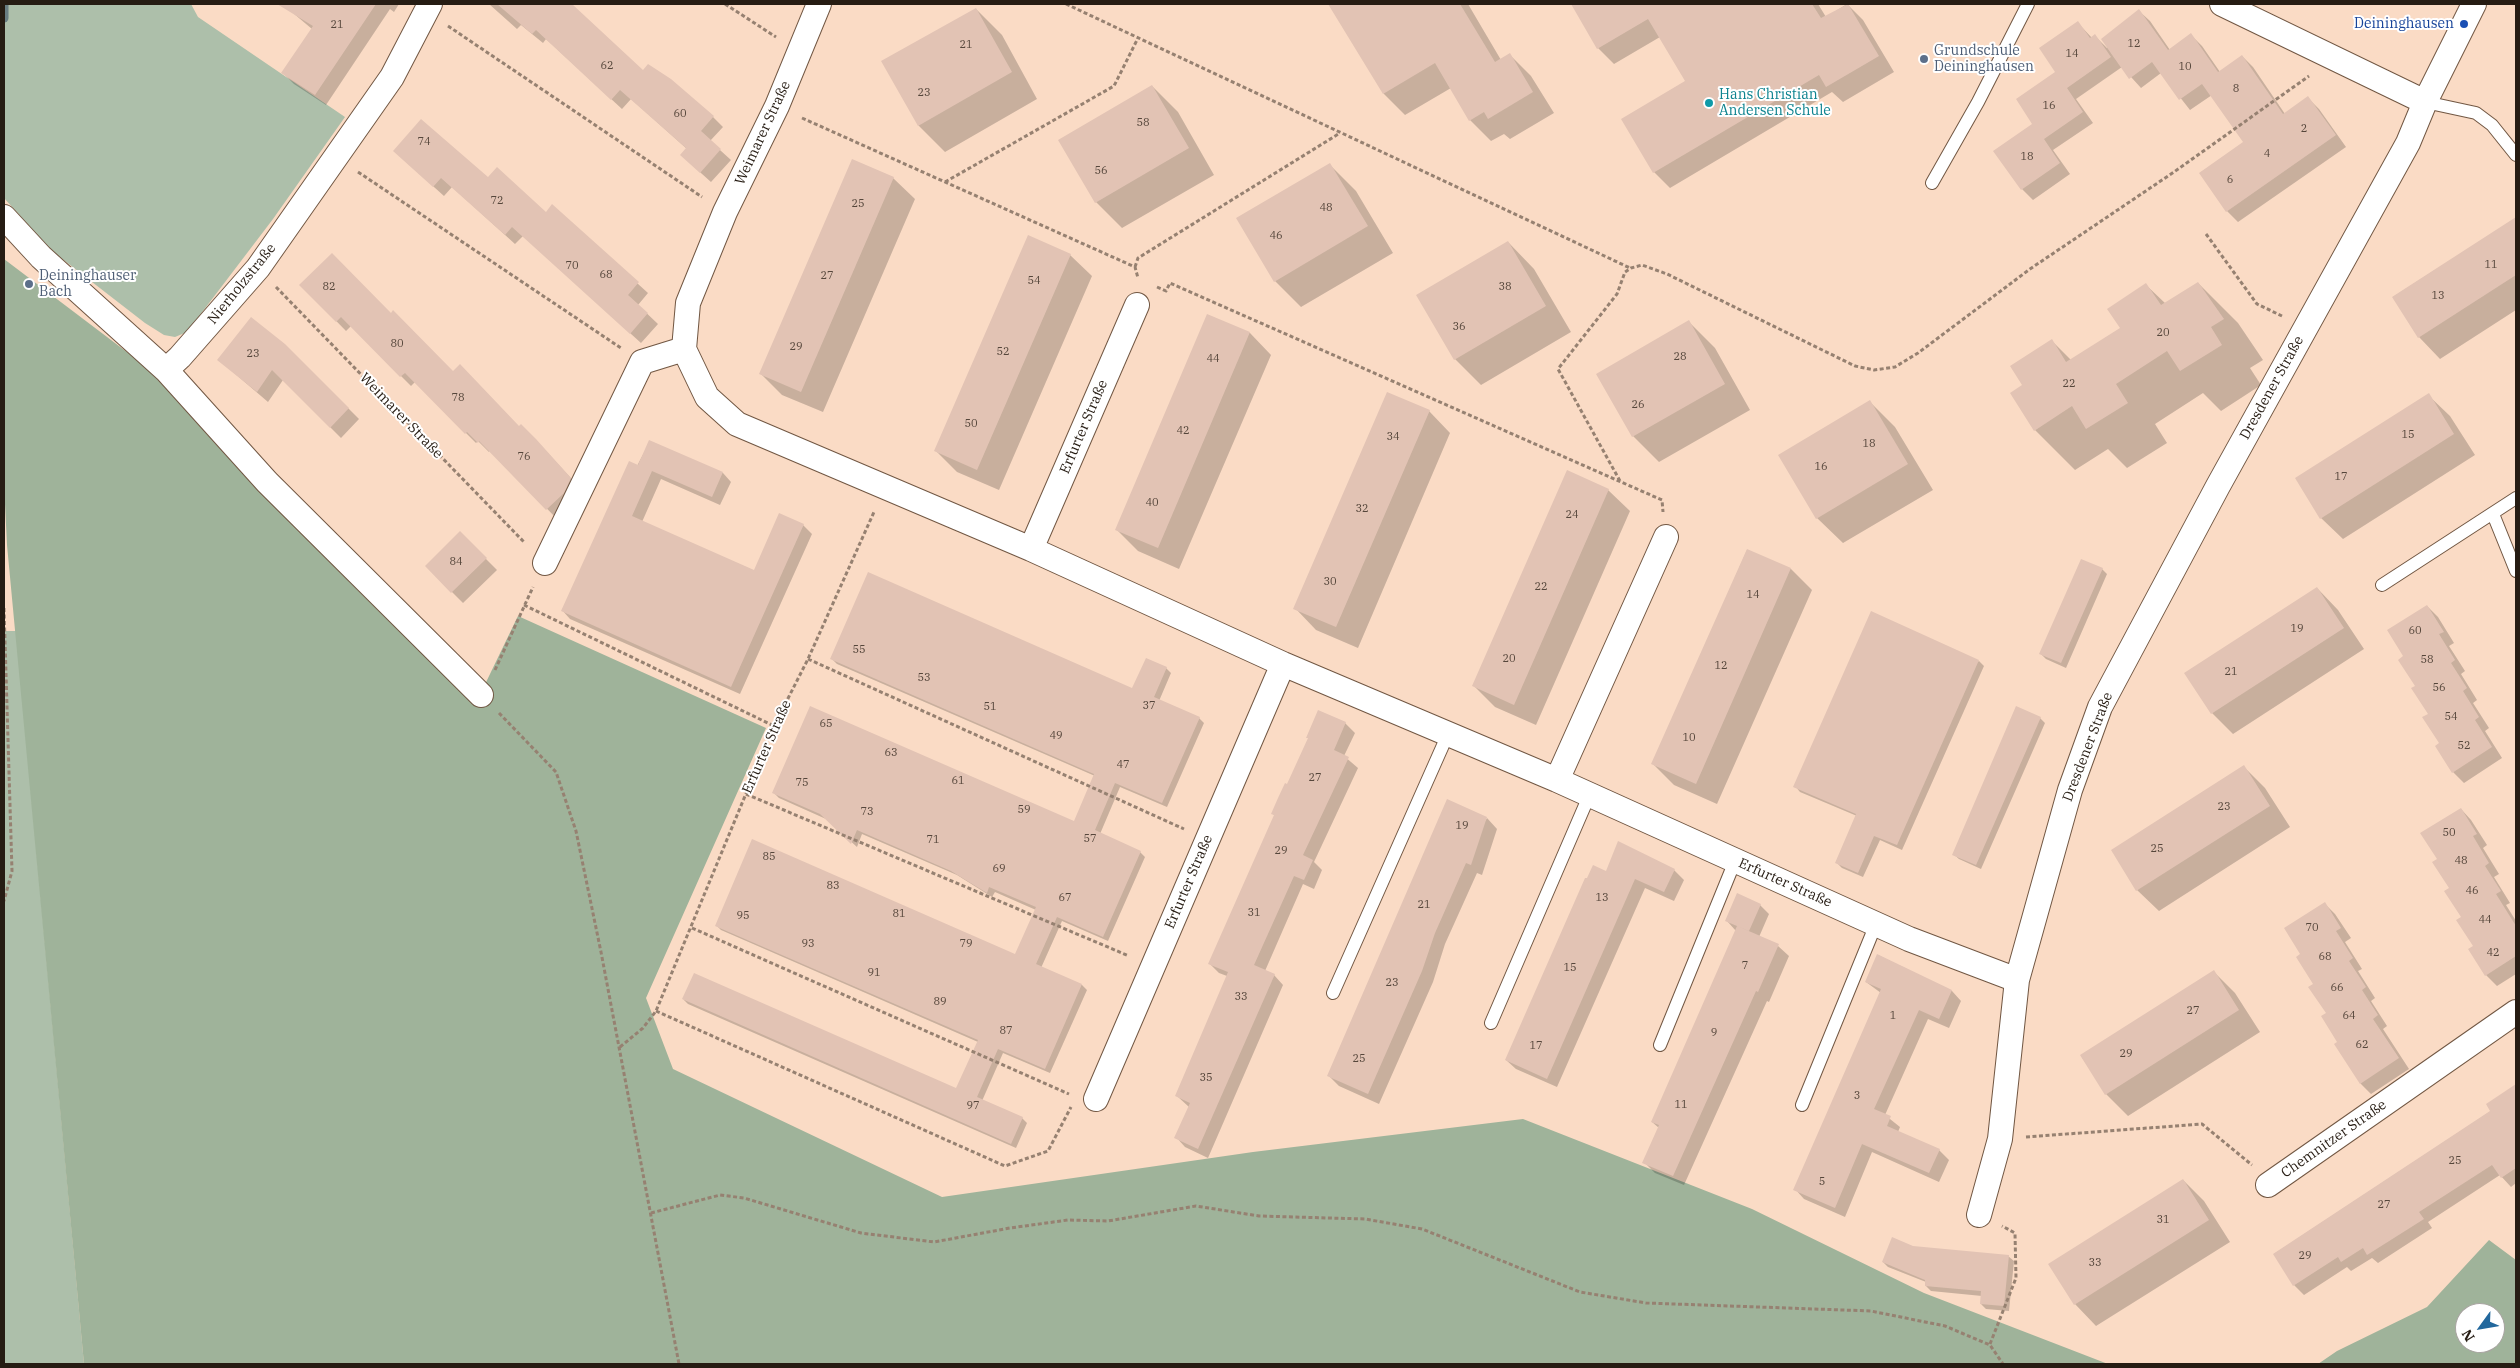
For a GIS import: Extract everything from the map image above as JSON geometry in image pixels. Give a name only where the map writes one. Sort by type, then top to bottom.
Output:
[{"type":"street","name":"Weimarer Straße","points":[[684,349],[688,303],[725,212],[777,106],[819,4]]},
{"type":"street","points":[[2222,4],[2425,102]]},
{"type":"street","name":"Dresdener Straße","points":[[1979,1215],[2000,1140],[2016,980],[2070,790],[2100,707],[2305,328],[2408,143],[2425,102],[2474,4]]},
{"type":"street","name":"Nierholzstraße","points":[[166,370],[180,357],[258,268],[392,77],[427,8]]},
{"type":"street","points":[[4,217],[40,256],[166,370],[267,482],[481,694]]},
{"type":"street","name":"Erfurter Straße","points":[[1031,549],[1137,305]]},
{"type":"street","points":[[545,563],[642,362],[684,349]]},
{"type":"street","name":"Erfurter Straße","points":[[684,349],[707,397],[738,424],[1031,549],[1283,664],[1557,780],[1909,940],[2016,980]]},
{"type":"street","points":[[1557,780],[1666,537]]},
{"type":"street","name":"Erfurter Straße","points":[[1086,1098],[1152,966],[1283,664]]},
{"type":"street","name":"Chemnitzer Straße","points":[[2268,1185],[2516,1012]]},
{"type":"lane","points":[[1932,183],[1978,102],[2028,4]]},
{"type":"lane","points":[[2425,102],[2476,113],[2492,126],[2516,155]]},
{"type":"lane","points":[[2382,585],[2516,498]]},
{"type":"lane","points":[[2493,514],[2516,571]]},
{"type":"lane","points":[[1333,992],[1448,734]]},
{"type":"lane","points":[[1491,1023],[1589,796]]},
{"type":"lane","points":[[1660,1045],[1735,861]]},
{"type":"lane","points":[[1802,1105],[1876,924]]},
{"type":"path","points":[[726,4],[799,52]]},
{"type":"path","points":[[1066,4],[1631,268]]},
{"type":"path","points":[[427,8],[451,27],[725,212]]},
{"type":"path","points":[[944,183],[1114,86],[1138,38]]},
{"type":"path","points":[[1620,481],[1558,369],[1617,294],[1625,272],[1631,268],[1642,265],[1667,274],[1855,366],[1874,370],[1895,367],[1918,353],[2030,269],[2174,172],[2334,58]]},
{"type":"path","points":[[777,106],[944,183],[1134,267]]},
{"type":"path","points":[[1144,281],[1137,278],[1134,267],[1138,258],[1341,133]]},
{"type":"path","points":[[337,156],[372,184],[642,362]]},
{"type":"path","points":[[2206,234],[2257,304],[2305,328]]},
{"type":"path","name":"Weimarer Straße","points":[[258,268],[545,563]]},
{"type":"path","points":[[1152,284],[1166,291],[1170,283],[1662,500],[1666,537]]},
{"type":"path","name":"Erfurter Straße","points":[[619,1047],[643,1028],[656,1011],[692,928],[774,726],[808,659],[886,486]]},
{"type":"path","points":[[545,563],[491,679],[481,694],[556,772],[576,830],[679,1364]]},
{"type":"path","points":[[524,605],[774,726]]},
{"type":"path","points":[[4,608],[12,871],[4,901]]},
{"type":"path","points":[[808,659],[1207,840]]},
{"type":"path","points":[[746,794],[1152,966]]},
{"type":"path","points":[[656,1011],[1005,1166],[1048,1151],[1086,1098],[692,928]]},
{"type":"path","name":"Chemnitzer Straße","points":[[2000,1140],[2202,1124],[2247,1159],[2268,1185]]},
{"type":"path","points":[[651,1213],[720,1195],[744,1198],[860,1233],[934,1242],[1010,1228],[1068,1220],[1108,1221],[1196,1206],[1259,1216],[1365,1219],[1422,1230],[1580,1292],[1646,1303],[1871,1310],[1945,1326],[1990,1345],[2003,1364]]},
{"type":"path","points":[[1979,1215],[2014,1232],[2016,1247],[2016,1278],[1990,1345]]},
{"type":"green space","points":[[4,4],[191,4],[198,17],[345,117],[273,219],[187,332],[175,337],[164,335],[145,323],[52,251],[4,198]]},
{"type":"green space","points":[[4,259],[148,368],[476,703],[518,616],[766,728],[646,998],[673,1069],[942,1197],[1253,1152],[1523,1119],[1752,1209],[1924,1293],[2108,1364],[84,1364],[7,545],[4,484]]},
{"type":"green space","points":[[4,631],[16,631],[84,1364],[4,1364]]},
{"type":"green space","points":[[2489,1240],[2516,1260],[2516,1364],[2318,1364],[2337,1351],[2427,1307]]},
{"type":"building","points":[[277,4],[376,4],[315,95],[281,73],[313,26]]},
{"type":"building","points":[[497,4],[572,4],[643,70],[648,64],[671,79],[714,116],[701,131],[721,149],[700,173],[680,155],[686,148],[620,90],[611,100],[536,30],[532,34]]},
{"type":"building","points":[[1328,4],[1460,4],[1495,62],[1510,53],[1533,92],[1488,119],[1484,112],[1469,121],[1435,63],[1383,94]]},
{"type":"building","name":"Hans Christian Andersen Schule","points":[[1571,4],[1812,4],[1821,18],[1848,4],[1879,56],[1826,87],[1819,75],[1653,173],[1621,119],[1685,81],[1648,19],[1597,49]]},
{"type":"building","points":[[976,8],[1012,72],[918,126],[881,61]]},
{"type":"building","points":[[2139,9],[2168,50],[2191,33],[2218,72],[2242,55],[2283,114],[2308,96],[2336,135],[2226,212],[2199,173],[2243,142],[2202,84],[2179,100],[2152,62],[2129,79],[2101,39]]},
{"type":"building","points":[[2078,21],[2090,38],[2095,34],[2111,57],[2067,88],[2083,112],[2044,139],[2060,163],[2021,190],[1993,151],[2032,124],[2016,99],[2055,72],[2039,48]]},
{"type":"building","points":[[1152,85],[1189,148],[1095,203],[1058,140]]},
{"type":"building","points":[[421,119],[488,177],[497,167],[546,212],[552,204],[639,282],[628,295],[648,313],[630,334],[512,227],[505,235],[441,178],[433,187],[393,151]]},
{"type":"building","points":[[852,159],[894,177],[801,392],[759,374]]},
{"type":"building","points":[[1330,163],[1368,226],[1274,282],[1236,218]]},
{"type":"building","points":[[2516,217],[2516,275],[2418,338],[2392,297]]},
{"type":"building","points":[[1028,235],[1071,254],[977,470],[934,451]]},
{"type":"building","points":[[1508,241],[1546,306],[1454,360],[1416,295]]},
{"type":"building","points":[[332,253],[391,313],[393,310],[453,371],[460,364],[519,426],[521,424],[536,439],[571,478],[564,493],[546,510],[479,441],[478,443],[467,432],[465,434],[405,373],[400,377],[341,317],[336,322],[299,285]]},
{"type":"building","points":[[2198,282],[2224,319],[2211,327],[2222,345],[2180,371],[2167,351],[2116,384],[2128,403],[2086,429],[2072,406],[2034,431],[2010,393],[2022,385],[2010,366],[2052,339],[2066,362],[2120,328],[2107,309],[2146,283],[2161,305]]},
{"type":"building","points":[[1207,314],[1250,332],[1158,548],[1115,530]]},
{"type":"building","points":[[251,317],[285,344],[349,408],[330,428],[272,370],[257,392],[217,360]]},
{"type":"building","points":[[1689,320],[1725,384],[1632,437],[1596,374]]},
{"type":"building","points":[[1387,392],[1430,410],[1336,627],[1293,609]]},
{"type":"building","points":[[2429,393],[2454,434],[2320,519],[2295,478]]},
{"type":"building","points":[[1870,400],[1908,464],[1816,519],[1778,455]]},
{"type":"building","points":[[649,440],[723,472],[712,497],[652,471],[632,516],[754,570],[779,513],[804,524],[731,687],[561,611],[629,461],[638,465]]},
{"type":"building","points":[[1567,470],[1609,489],[1514,705],[1472,686]]},
{"type":"building","points":[[460,531],[487,558],[451,593],[425,566]]},
{"type":"building","points":[[1747,549],[1791,568],[1696,784],[1651,764]]},
{"type":"building","points":[[2081,559],[2103,568],[2061,663],[2039,654]]},
{"type":"building","points":[[868,572],[1132,688],[1146,658],[1167,667],[1154,697],[1200,717],[1162,803],[1115,783],[1095,830],[1141,851],[1103,937],[1057,917],[1036,964],[1082,984],[1045,1069],[998,1049],[977,1097],[1023,1117],[1011,1144],[682,999],[694,973],[956,1088],[978,1040],[715,926],[752,839],[1015,954],[1036,907],[989,887],[987,893],[951,871],[857,830],[851,844],[820,814],[772,793],[810,706],[1074,821],[1094,774],[830,659]]},
{"type":"building","points":[[2317,587],[2344,628],[2211,714],[2184,673]]},
{"type":"building","points":[[2427,605],[2444,632],[2439,634],[2455,660],[2451,663],[2467,688],[2463,691],[2479,717],[2475,720],[2492,747],[2452,773],[2435,746],[2439,743],[2422,717],[2428,714],[2411,688],[2415,686],[2398,660],[2403,656],[2387,630]]},
{"type":"building","points":[[1871,611],[1979,660],[1897,845],[1874,836],[1858,873],[1835,863],[1856,814],[1793,787]]},
{"type":"building","points":[[2016,706],[2041,717],[1976,865],[1952,855]]},
{"type":"building","points":[[1318,710],[1346,722],[1334,750],[1349,757],[1303,855],[1313,860],[1304,880],[1294,876],[1254,965],[1275,974],[1198,1149],[1174,1138],[1190,1103],[1175,1096],[1228,972],[1208,964],[1274,815],[1271,814],[1278,798],[1285,783],[1287,784],[1308,738],[1306,738]]},
{"type":"building","points":[[2244,765],[2270,806],[2136,891],[2111,850]]},
{"type":"building","points":[[1447,799],[1487,817],[1471,865],[1466,863],[1435,933],[1422,971],[1368,1094],[1327,1076]]},
{"type":"building","points":[[2461,808],[2477,834],[2473,836],[2489,863],[2485,866],[2501,891],[2496,894],[2516,926],[2516,956],[2485,976],[2468,949],[2473,946],[2456,920],[2461,917],[2444,891],[2449,888],[2432,862],[2437,859],[2420,833]]},
{"type":"building","points":[[1618,841],[1675,869],[1664,892],[1635,879],[1547,1079],[1505,1060],[1585,878],[1587,878],[1593,865],[1606,871]]},
{"type":"building","points":[[1737,893],[1761,904],[1749,931],[1725,921]]},
{"type":"building","points":[[2325,902],[2341,928],[2336,931],[2353,958],[2349,961],[2366,987],[2362,990],[2378,1015],[2373,1019],[2399,1058],[2360,1084],[2334,1044],[2337,1042],[2321,1016],[2326,1013],[2308,987],[2313,984],[2296,957],[2300,954],[2284,928]]},
{"type":"building","points":[[1737,926],[1779,944],[1673,1176],[1642,1163],[1659,1125],[1651,1122]]},
{"type":"building","points":[[1877,954],[1952,990],[1939,1019],[1919,1010],[1874,1109],[1891,1116],[1887,1126],[1940,1149],[1929,1173],[1862,1144],[1835,1208],[1793,1190],[1881,989],[1865,982]]},
{"type":"building","points":[[2214,970],[2239,1010],[2105,1095],[2080,1055]]},
{"type":"building","points":[[2516,1084],[2516,1168],[2501,1178],[2492,1165],[2419,1212],[2424,1219],[2367,1255],[2363,1248],[2341,1262],[2338,1257],[2293,1286],[2273,1254],[2490,1111],[2486,1104]]},
{"type":"building","points":[[2183,1179],[2209,1220],[2074,1305],[2048,1264]]},
{"type":"building","points":[[1892,1237],[1913,1246],[2009,1255],[2004,1306],[1980,1304],[1981,1291],[1925,1286],[1925,1280],[1882,1262]]},
{"type":"waterway","name":"Deininghauser Bach","points":[[4,4],[4,18]]},
{"type":"place","name":"Deininghausen","points":[[2464,24]]},
{"type":"place","name":"Grundschule Deininghausen","points":[[1924,59]]},
{"type":"place","name":"Hans Christian Andersen Schule","points":[[1709,103]]},
{"type":"place","name":"Deininghauser Bach","points":[[29,284]]}]
